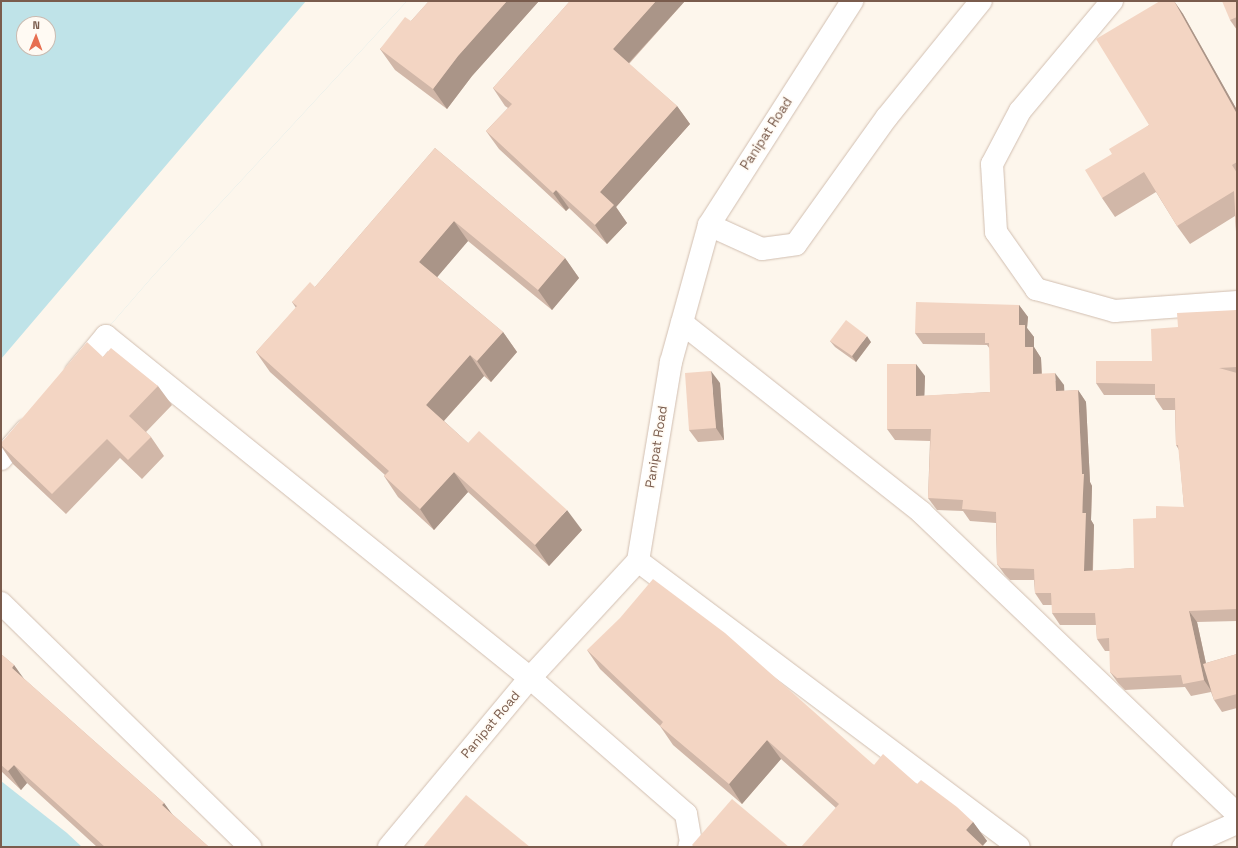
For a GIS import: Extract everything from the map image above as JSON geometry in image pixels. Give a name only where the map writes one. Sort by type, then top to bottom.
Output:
[{"type":"street","name":"Panipat Road","points":[[390,847],[530,678],[638,561],[670,362],[709,225],[852,1]]},
{"type":"street","points":[[709,225],[762,249],[796,244],[887,117],[981,1]]},
{"type":"street","points":[[1112,1],[1020,111],[992,164],[996,232],[1036,289],[1115,311],[1237,302]]},
{"type":"street","points":[[682,323],[921,512],[1237,814]]},
{"type":"street","points":[[61,389],[106,336],[530,678],[686,814],[690,842],[689,847]]},
{"type":"street","points":[[1,459],[41,412]]},
{"type":"street","points":[[638,561],[1019,847]]},
{"type":"street","points":[[1,603],[250,847]]},
{"type":"street","points":[[1183,847],[1237,823]]},
{"type":"water","points":[[1,1],[407,1],[153,276],[1,451]]},
{"type":"water","points":[[1,781],[67,833],[82,847],[1,847]]},
{"type":"pier","points":[[306,1],[407,1],[153,276],[1,451],[1,359]]},
{"type":"building","points":[[429,1],[507,1],[458,56],[433,89],[380,49],[405,17],[411,21]]},
{"type":"building","points":[[570,1],[656,1],[613,49],[677,106],[600,192],[614,205],[595,225],[556,190],[553,193],[486,131],[512,104],[493,88]]},
{"type":"building","points":[[1160,1],[1174,1],[1237,114],[1237,162],[1232,165],[1237,173],[1237,247],[1234,191],[1177,226],[1144,172],[1102,198],[1085,170],[1112,154],[1109,149],[1149,125],[1096,39]]},
{"type":"building","points":[[1222,1],[1237,1],[1237,17],[1230,20]]},
{"type":"building","points":[[435,148],[565,258],[538,290],[454,221],[419,262],[503,332],[477,361],[470,355],[426,405],[468,443],[479,431],[567,510],[535,545],[454,472],[420,509],[384,476],[389,471],[256,352],[297,306],[292,302],[310,282],[315,287]]},
{"type":"building","points":[[916,302],[1019,305],[1019,325],[1025,325],[1025,347],[1033,347],[1033,374],[1055,373],[1056,391],[1078,390],[1082,474],[1084,474],[1082,513],[1086,513],[1084,571],[1134,568],[1133,519],[1156,518],[1156,506],[1184,507],[1178,445],[1176,445],[1175,398],[1155,398],[1155,384],[1096,383],[1096,361],[1152,361],[1151,329],[1178,327],[1177,313],[1237,310],[1237,367],[1219,368],[1237,373],[1237,609],[1189,611],[1204,680],[1183,684],[1181,675],[1117,678],[1110,672],[1109,638],[1097,639],[1095,613],[1052,613],[1051,593],[1035,593],[1034,569],[1001,568],[997,564],[996,512],[962,509],[963,500],[928,498],[931,429],[887,429],[887,364],[916,364],[916,396],[990,392],[989,343],[985,343],[985,333],[915,333]]},
{"type":"building","points":[[846,320],[867,336],[852,356],[830,341]]},
{"type":"building","points":[[87,342],[103,357],[111,348],[158,386],[129,416],[151,437],[128,460],[107,439],[52,494],[1,445],[1,443]]},
{"type":"building","points":[[711,371],[716,428],[689,430],[685,373]]},
{"type":"building","points":[[653,579],[725,633],[874,765],[883,754],[917,784],[921,780],[957,807],[973,822],[966,830],[984,847],[801,847],[839,804],[767,740],[729,784],[660,726],[663,722],[587,650],[620,618]]},
{"type":"building","points":[[1,654],[14,665],[12,668],[164,803],[162,805],[209,847],[105,847],[14,765],[8,771],[1,765]]},
{"type":"building","points":[[1237,654],[1237,694],[1214,700],[1203,664]]},
{"type":"building","points":[[466,795],[530,847],[423,847]]},
{"type":"building","points":[[732,799],[789,847],[694,847],[692,845]]}]
